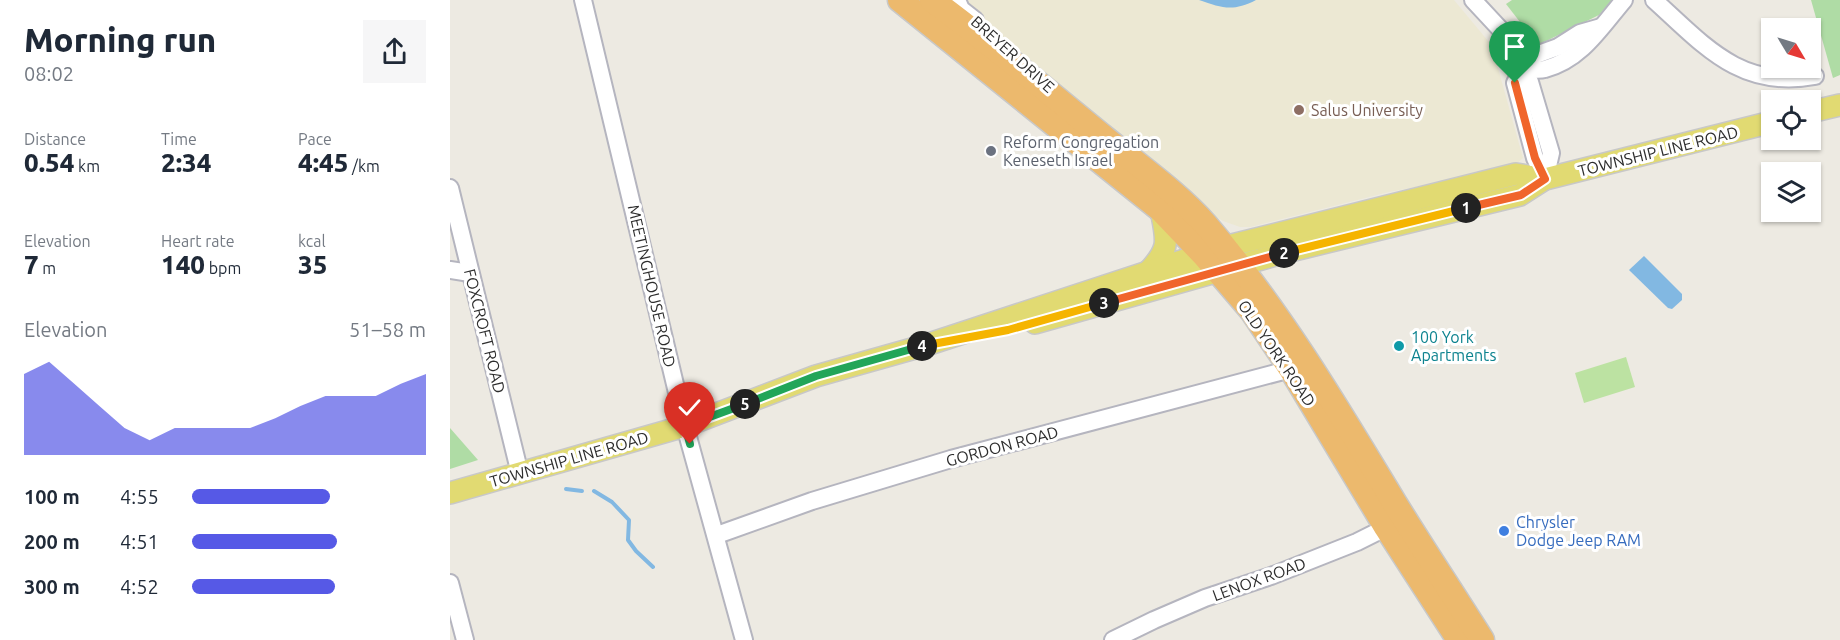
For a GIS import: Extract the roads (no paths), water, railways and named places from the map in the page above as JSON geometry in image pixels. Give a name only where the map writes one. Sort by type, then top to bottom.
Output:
[{"type":"highway","name":"OLD YORK ROAD","points":[[900,0],[1161,210],[1266,300],[1309,363],[1459,640]]},
{"type":"highway","name":"OLD YORK ROAD","points":[[932,0],[964,23],[1069,109],[1204,223],[1221,260],[1252,311],[1395,523],[1482,640]]},
{"type":"main road","points":[[1821,109],[1840,105]]},
{"type":"main road","name":"TOWNSHIP LINE ROAD","points":[[926,345],[1008,330],[1221,260],[1516,174],[1545,179],[1761,125]]},
{"type":"main road","points":[[1148,273],[1159,261],[1166,246],[1167,239],[1161,210]]},
{"type":"main road","name":"TOWNSHIP LINE ROAD","points":[[450,493],[685,426],[816,376],[926,345],[1148,273],[1221,260]]},
{"type":"street","name":"MEETINGHOUSE ROAD","points":[[583,0],[685,426],[717,535],[744,640]]},
{"type":"street","name":"BREYER DRIVE","points":[[957,0],[961,9],[1045,80],[1069,109]]},
{"type":"street","points":[[1473,0],[1500,29],[1530,82],[1551,153],[1545,179]]},
{"type":"street","points":[[1521,69],[1536,55],[1558,47],[1580,33],[1601,27],[1624,0]]},
{"type":"street","points":[[1653,0],[1714,54],[1735,67],[1761,75]]},
{"type":"street","points":[[1778,78],[1805,78]]},
{"type":"street","name":"FOXCROFT ROAD","points":[[450,188],[520,474]]},
{"type":"street","points":[[450,270],[470,273]]},
{"type":"street","name":"GORDON ROAD","points":[[717,535],[812,501],[951,459],[1291,369]]},
{"type":"street","name":"LENOX ROAD","points":[[1113,640],[1205,598],[1319,557],[1357,542],[1395,523]]},
{"type":"street","points":[[450,583],[455,623],[465,640]]},
{"type":"water","points":[[1199,0],[1256,0],[1228,8]]},
{"type":"water","points":[[1644,256],[1682,294],[1682,300],[1672,309],[1668,308],[1629,270]]},
{"type":"waterway","points":[[566,489],[582,491]]},
{"type":"waterway","points":[[594,491],[612,502],[629,520],[628,540],[653,567]]},
{"type":"place","name":"Salus University","points":[[1299,110]]},
{"type":"place","name":"Reform Congregation Keneseth Israel","points":[[991,151]]},
{"type":"place","name":"100 York Apartments","points":[[1399,346]]},
{"type":"place","name":"Chrysler Dodge Jeep RAM","points":[[1504,531]]}]
